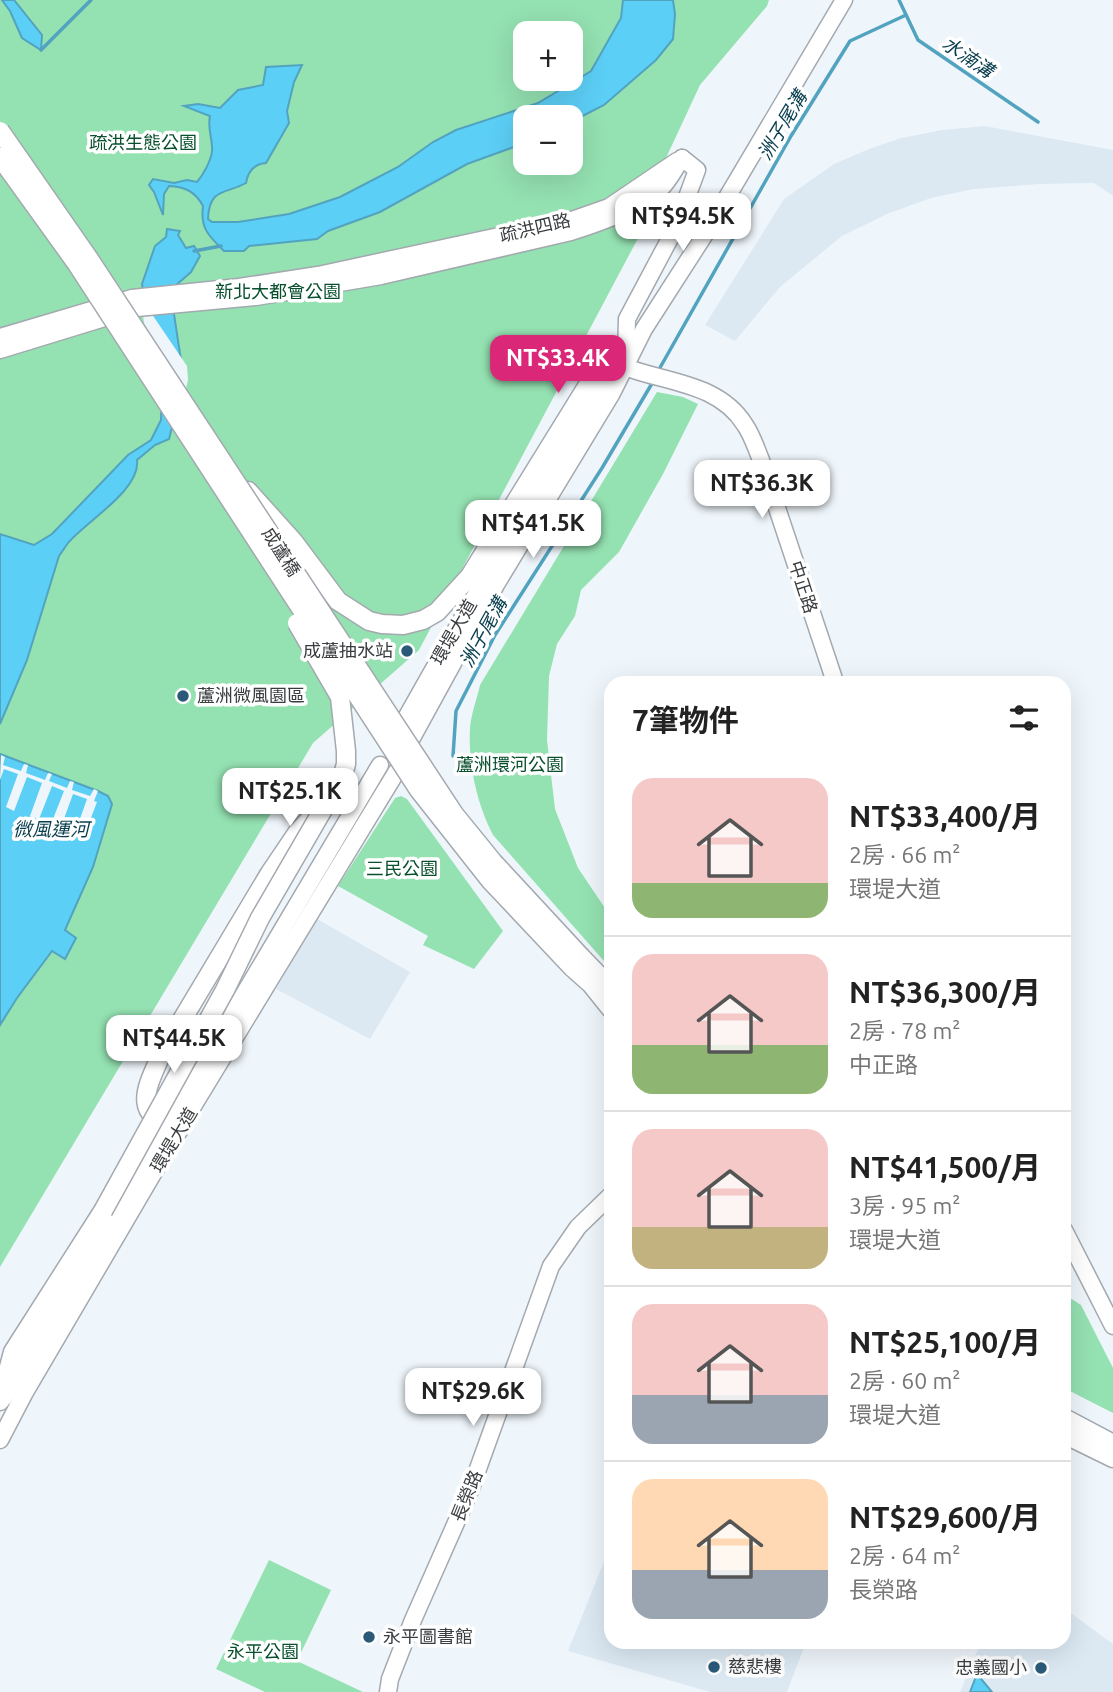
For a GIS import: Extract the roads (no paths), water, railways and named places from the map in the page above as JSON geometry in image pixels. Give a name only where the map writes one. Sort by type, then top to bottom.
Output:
[{"type":"main road","name":"成蘆橋","points":[[0,131],[38,183],[221,456],[370,689],[454,814],[577,962]]},
{"type":"main road","name":"成蘆橋","points":[[0,157],[78,264],[419,790],[490,880],[577,962]]},
{"type":"main road","points":[[221,456],[293,541],[338,601],[369,621],[403,625],[423,620],[438,612],[470,576],[596,372],[609,365],[625,367]]},
{"type":"main road","points":[[0,1403],[13,1352],[103,1211],[225,990],[260,918],[336,790],[346,764],[340,697],[259,561],[228,498],[193,441]]},
{"type":"main road","points":[[171,1129],[153,1119],[145,1101],[148,1084],[161,1055],[270,873],[298,833],[336,790]]},
{"type":"main road","points":[[577,962],[604,983]]},
{"type":"main road","points":[[577,962],[604,1000]]},
{"type":"main road","points":[[1071,1422],[1113,1444]]},
{"type":"main road","points":[[1071,1437],[1113,1458]]},
{"type":"street","name":"環堤大道","points":[[407,732],[612,393],[644,329],[708,231],[844,0]]},
{"type":"street","name":"疏洪四路","points":[[134,303],[256,296],[367,278],[571,232],[601,223],[641,202],[663,186],[682,158],[697,170],[676,227],[628,319],[625,367]]},
{"type":"street","points":[[0,337],[134,303]]},
{"type":"street","points":[[0,350],[134,303]]},
{"type":"street","name":"中正路","points":[[625,367],[714,394],[730,405],[747,427],[761,460],[833,676]]},
{"type":"street","name":"環堤大道","points":[[0,1440],[171,1129],[380,765]]},
{"type":"street","name":"環堤大道","points":[[0,1403],[397,771]]},
{"type":"street","name":"長榮路","points":[[388,1692],[390,1679],[413,1620],[470,1491],[551,1266],[578,1227],[604,1202]]},
{"type":"street","points":[[1071,1240],[1106,1293],[1113,1325]]},
{"type":"water","points":[[2,0],[14,0],[42,35],[41,50],[22,38]]},
{"type":"water","points":[[623,0],[673,0],[673,39],[656,60],[604,105],[583,116],[583,105],[532,105],[558,91],[583,91],[583,76],[591,71],[621,18]]},
{"type":"water","points":[[302,65],[294,82],[287,111],[289,123],[266,163],[252,169],[246,183],[215,196],[209,209],[208,219],[212,222],[238,222],[289,214],[340,197],[398,167],[433,142],[456,130],[513,111],[513,147],[467,164],[380,212],[328,231],[317,239],[249,246],[244,251],[224,251],[207,232],[203,221],[203,206],[193,193],[169,186],[164,194],[163,215],[149,185],[153,179],[174,183],[187,180],[197,182],[212,151],[210,116],[184,106],[198,104],[220,108],[238,90],[263,85],[266,67]]},
{"type":"water","points":[[167,229],[180,231],[178,235],[186,248],[194,246],[200,256],[191,272],[175,286],[172,301],[184,380],[169,439],[155,445],[137,460],[136,471],[130,483],[68,543],[59,556],[27,660],[0,724],[0,534],[34,545],[52,534],[128,455],[151,440],[161,420],[163,352],[147,322],[142,284],[155,246],[166,237]]},
{"type":"water","name":"微風運河","points":[[0,754],[98,791],[108,796],[112,804],[93,867],[65,930],[76,938],[65,959],[52,951],[0,1025]]},
{"type":"water","points":[[977,1674],[992,1692],[970,1692]]},
{"type":"waterway","points":[[41,50],[91,0]]},
{"type":"waterway","name":"水湳溝","points":[[899,0],[918,40],[1038,122]]},
{"type":"waterway","name":"洲子尾溝","points":[[657,373],[791,136],[850,41],[906,15]]},
{"type":"waterway","name":"洲子尾溝","points":[[194,251],[221,246]]},
{"type":"waterway","name":"洲子尾溝","points":[[453,756],[456,711],[495,635],[602,468],[654,380]]},
{"type":"place","name":"成蘆抽水站","points":[[407,651]]},
{"type":"place","name":"蘆洲微風園區","points":[[183,696]]},
{"type":"place","name":"永平圖書館","points":[[369,1637]]},
{"type":"place","name":"慈悲樓","points":[[714,1667]]},
{"type":"place","name":"忠義國小","points":[[1041,1668]]},
{"type":"park label","name":"疏洪生態公園","points":[[143,143]]},
{"type":"park label","name":"新北大都會公園","points":[[278,292]]},
{"type":"park label","name":"蘆洲環河公園","points":[[510,765]]},
{"type":"park label","name":"三民公園","points":[[402,869]]},
{"type":"park label","name":"永平公園","points":[[263,1652]]}]
